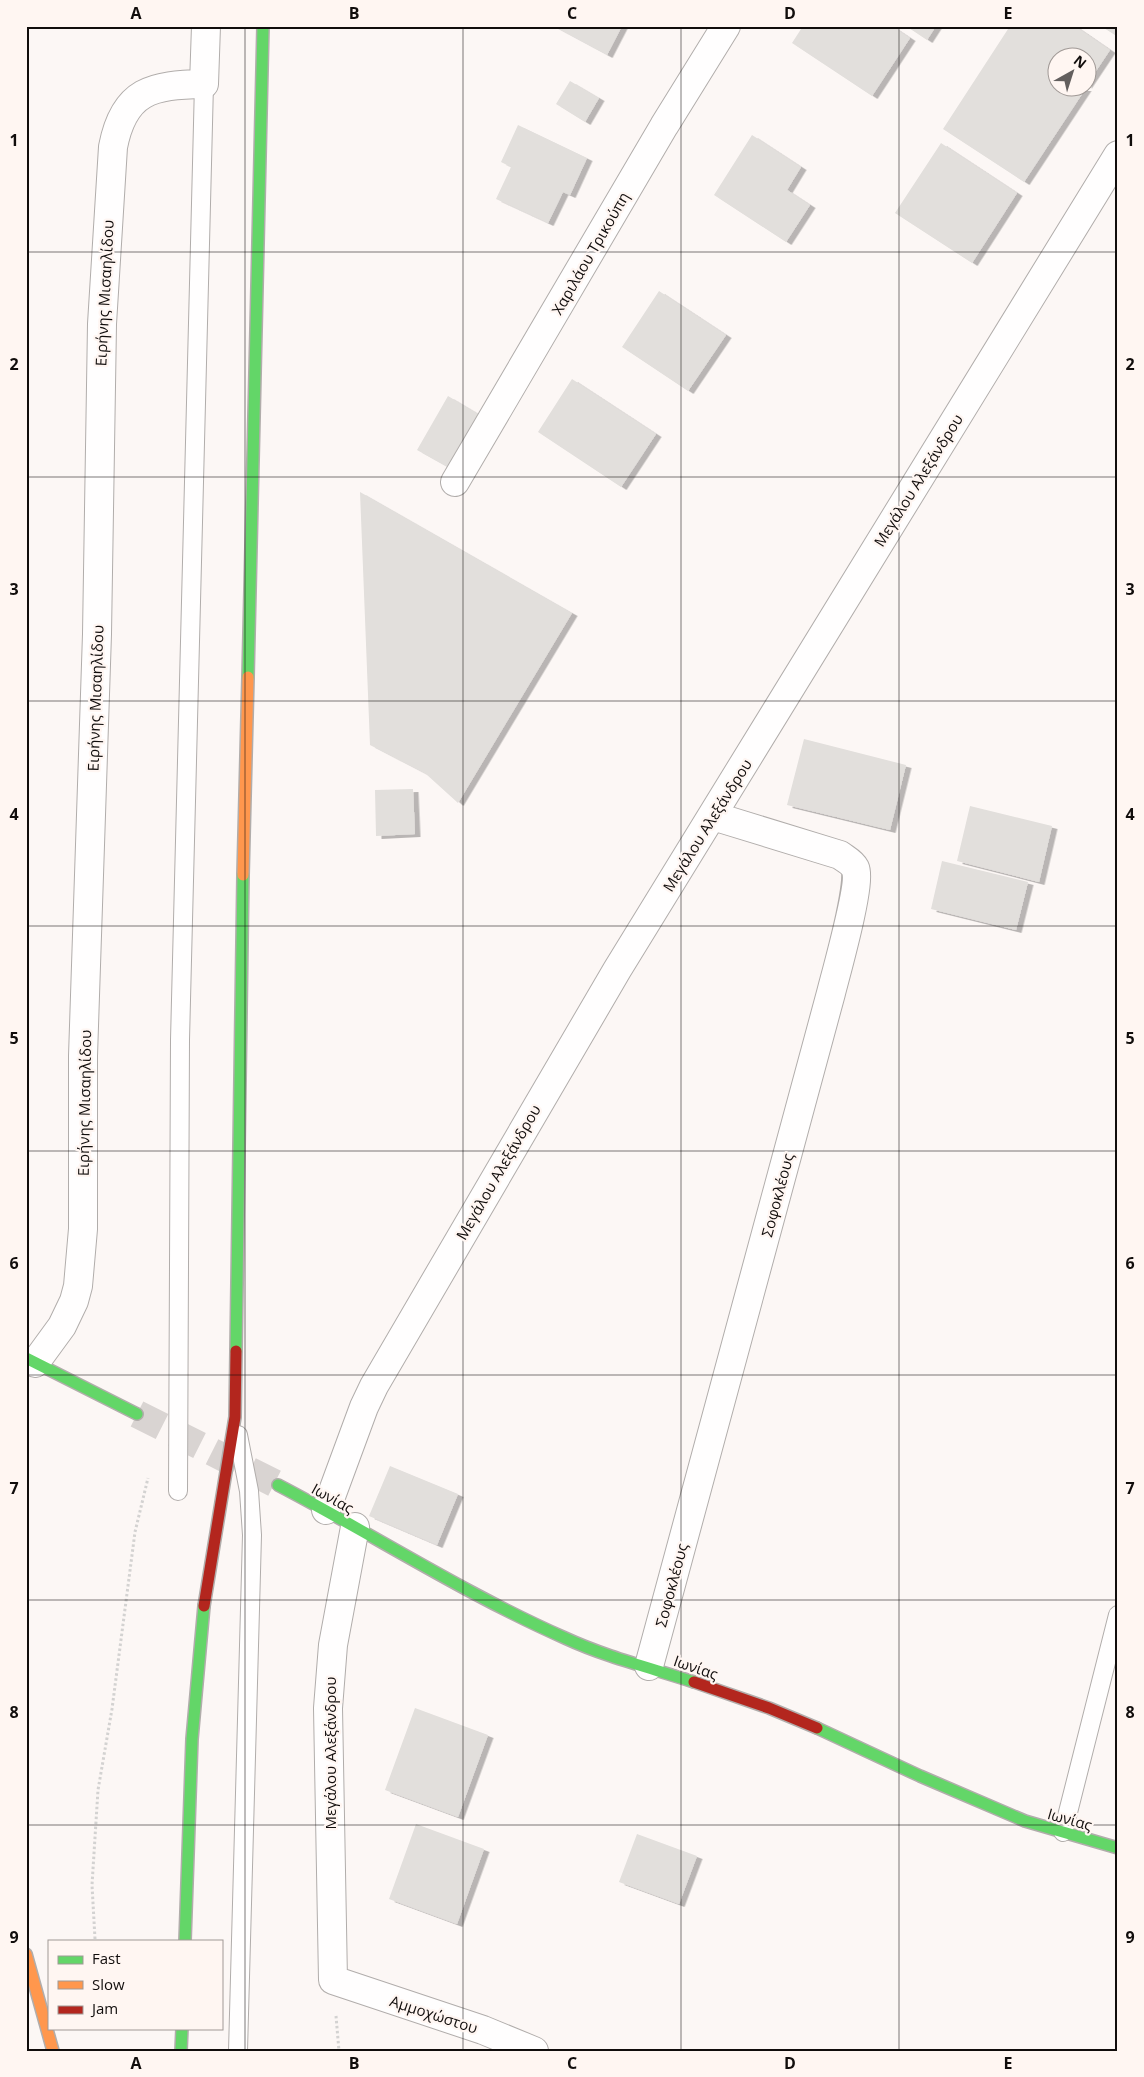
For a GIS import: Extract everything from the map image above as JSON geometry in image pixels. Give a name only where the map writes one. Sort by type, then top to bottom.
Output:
[{"type":"main road","points":[[185,1940],[192,1739],[203,1614],[235,1417],[239,1044],[263,26]]},
{"type":"main road","points":[[31,1361],[137,1414]]},
{"type":"main road","name":"Ιωνίας","points":[[278,1485],[326,1510],[428,1570],[536,1626],[593,1650],[649,1666],[769,1708],[836,1735],[980,1803],[1025,1821],[1118,1848]]},
{"type":"main road","points":[[26,1954],[53,2051]]},
{"type":"main road","points":[[181,2051],[182,2030]]},
{"type":"street","points":[[204,84],[206,26]]},
{"type":"street","name":"Χαριλάου Τρικούπη","points":[[455,482],[664,126],[726,26]]},
{"type":"street","name":"Ειρήνης Μισαηλίδου","points":[[31,1361],[62,1326],[74,1301],[78,1286],[83,1229],[83,1056],[97,634],[102,324],[113,147],[121,118],[135,98],[160,87],[204,84]]},
{"type":"street","name":"Μεγάλου Αλεξάνδρου","points":[[326,1510],[364,1407],[396,1346],[572,1044],[1118,155]]},
{"type":"street","name":"Σοφοκλέους","points":[[649,1666],[829,1003],[856,884],[855,868],[840,855],[713,816]]},
{"type":"street","name":"Μεγάλου Αλεξάνδρου","points":[[333,1980],[328,1708],[334,1645],[355,1527]]},
{"type":"street","name":"Αμμοχώστου","points":[[333,1980],[483,2030],[534,2051]]},
{"type":"lane","points":[[178,1491],[180,1040],[204,84]]},
{"type":"lane","points":[[235,1417],[248,1491],[252,1535],[238,2051]]},
{"type":"lane","points":[[1063,1832],[1118,1614]]},
{"type":"path","points":[[95,1939],[92,1885],[98,1790],[112,1709],[135,1532],[150,1472]]},
{"type":"building","points":[[553,26],[622,26],[607,55]]},
{"type":"building","points":[[803,26],[892,26],[910,38],[872,96],[792,43]]},
{"type":"building","points":[[906,26],[936,26],[927,40]]},
{"type":"building","points":[[1010,26],[1075,26],[1110,50],[1096,71],[1096,48],[1046,48],[1046,98],[1079,98],[1024,182],[943,129]]},
{"type":"building","points":[[1101,26],[1118,26],[1118,37]]},
{"type":"building","points":[[570,81],[599,98],[585,122],[556,104]]},
{"type":"building","points":[[518,125],[587,158],[570,195],[563,192],[548,223],[496,199],[511,167],[501,162]]},
{"type":"building","points":[[752,135],[801,167],[787,190],[810,205],[786,242],[714,195]]},
{"type":"building","points":[[941,143],[1017,193],[972,263],[895,213]]},
{"type":"building","points":[[659,291],[726,335],[688,391],[622,347]]},
{"type":"building","points":[[572,379],[656,434],[621,487],[538,432]]},
{"type":"building","points":[[448,396],[480,415],[451,469],[417,450]]},
{"type":"building","points":[[360,492],[572,613],[458,803],[426,774],[370,745]]},
{"type":"building","points":[[804,739],[906,765],[890,830],[787,805]]},
{"type":"building","points":[[413,789],[415,834],[376,836],[375,790]]},
{"type":"building","points":[[970,806],[1052,826],[1039,882],[957,861]]},
{"type":"building","points":[[942,861],[1028,882],[1016,930],[931,909]]},
{"type":"building","points":[[390,1466],[458,1494],[437,1545],[369,1516]]},
{"type":"building","points":[[415,1708],[488,1735],[458,1817],[385,1790]]},
{"type":"building","points":[[416,1824],[484,1849],[457,1924],[389,1899]]},
{"type":"building","points":[[637,1834],[697,1856],[679,1904],[619,1882]]},
{"type":"tunnel","points":[[137,1414],[278,1485]]},
{"type":"traffic: fast","points":[[248,677],[263,26]]},
{"type":"traffic: fast","points":[[236,1351],[243,875]]},
{"type":"traffic: fast","points":[[26,1358],[137,1414]]},
{"type":"traffic: fast","points":[[278,1485],[491,1603],[528,1621],[596,1651],[694,1682]]},
{"type":"traffic: fast","points":[[185,1940],[192,1739],[204,1606]]},
{"type":"traffic: fast","points":[[817,1728],[920,1776],[1025,1821],[1118,1848]]},
{"type":"traffic: fast","points":[[181,2051],[182,2030]]},
{"type":"traffic: slow","points":[[243,875],[248,677]]},
{"type":"traffic: slow","points":[[26,1954],[53,2051]]},
{"type":"traffic: jam","points":[[204,1606],[235,1417],[236,1351]]},
{"type":"traffic: jam","points":[[694,1682],[769,1708],[817,1728]]}]
